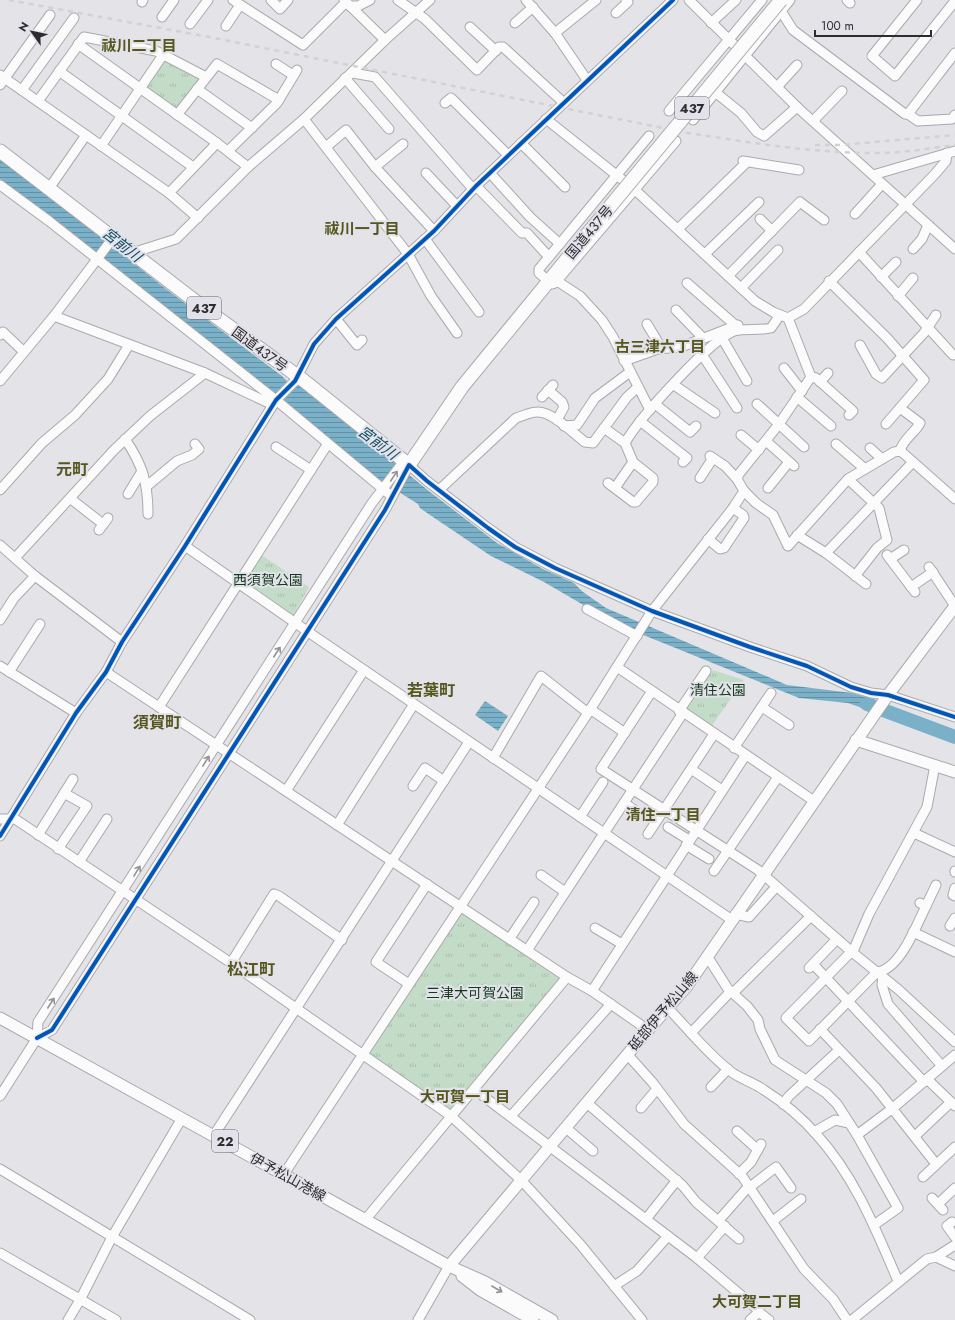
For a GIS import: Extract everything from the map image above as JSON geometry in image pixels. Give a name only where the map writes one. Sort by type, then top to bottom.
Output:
[{"type":"highway","name":"国道437号","points":[[0,151],[50,187],[112,240],[132,253],[406,464],[462,387],[772,0]]},
{"type":"highway","name":"国道437号","points":[[600,213],[781,6]]},
{"type":"main road","name":"砥部伊予松山線","points":[[449,1266],[522,1181],[627,1054],[687,986],[856,740],[955,606]]},
{"type":"main road","points":[[856,740],[955,772]]},
{"type":"main road","name":"伊予松山港線","points":[[0,1018],[449,1266],[485,1282],[552,1320]]},
{"type":"main road","name":"伊予松山港線","points":[[449,1266],[480,1290],[533,1320]]},
{"type":"street","points":[[162,17],[174,0]]},
{"type":"street","points":[[190,24],[208,0]]},
{"type":"street","points":[[271,0],[280,8],[288,0]]},
{"type":"street","points":[[347,3],[358,6],[370,0]]},
{"type":"street","points":[[398,0],[425,19],[477,70],[500,47],[506,49],[564,104]]},
{"type":"street","points":[[132,253],[176,240],[248,167],[304,119],[385,40],[430,0]]},
{"type":"street","points":[[526,0],[555,33],[587,80]]},
{"type":"street","points":[[555,33],[596,0]]},
{"type":"street","points":[[616,13],[628,2],[626,0]]},
{"type":"street","points":[[0,836],[76,713],[106,672],[122,642],[186,546],[276,400],[296,379],[314,344],[336,319],[434,231],[474,188],[508,155],[673,0]]},
{"type":"street","points":[[689,0],[797,107],[955,249]]},
{"type":"street","points":[[711,23],[736,0]]},
{"type":"street","points":[[669,111],[762,0]]},
{"type":"street","points":[[693,120],[781,6],[790,0]]},
{"type":"street","points":[[917,0],[872,56],[895,76],[955,1]]},
{"type":"street","points":[[226,26],[236,2],[303,45],[347,3]]},
{"type":"street","points":[[347,3],[385,40]]},
{"type":"street","points":[[781,6],[793,30],[905,114],[908,114],[918,121],[952,119],[955,115]]},
{"type":"street","points":[[516,24],[532,7]]},
{"type":"street","points":[[50,15],[2,79],[22,90],[169,193],[198,218]]},
{"type":"street","points":[[22,90],[74,18]]},
{"type":"street","points":[[470,27],[496,51]]},
{"type":"street","points":[[38,101],[84,37],[156,51],[206,77]]},
{"type":"street","points":[[78,44],[217,143],[248,167]]},
{"type":"street","points":[[908,114],[955,53]]},
{"type":"street","points":[[101,146],[163,55]]},
{"type":"street","points":[[177,115],[217,64],[279,100]]},
{"type":"street","points":[[228,151],[279,100],[295,73],[276,64]]},
{"type":"street","points":[[777,87],[797,65]]},
{"type":"street","points":[[59,71],[193,167]]},
{"type":"street","points":[[349,76],[389,129]]},
{"type":"street","points":[[349,76],[375,77],[474,188],[522,234],[527,233],[549,257]]},
{"type":"street","points":[[197,90],[252,128]]},
{"type":"street","points":[[813,121],[842,91]]},
{"type":"street","points":[[715,92],[741,113],[757,132],[764,136],[797,107]]},
{"type":"street","points":[[445,103],[451,98],[508,155]]},
{"type":"street","points":[[304,119],[408,254],[431,296],[457,333]]},
{"type":"street","points":[[546,119],[634,189],[764,308],[784,316],[811,377],[816,378],[853,411],[849,415]]},
{"type":"street","points":[[326,147],[346,130],[375,167],[434,231]]},
{"type":"street","points":[[50,187],[86,135]]},
{"type":"street","points":[[649,136],[549,257],[539,270],[539,273],[549,280],[580,296],[602,320],[613,337],[638,387],[653,407],[690,432],[696,426]]},
{"type":"street","points":[[549,280],[634,189],[676,141]]},
{"type":"street","points":[[169,193],[217,143]]},
{"type":"street","points":[[521,143],[566,187]]},
{"type":"street","points":[[375,167],[402,144]]},
{"type":"street","points":[[873,175],[951,152]]},
{"type":"street","points":[[625,443],[640,421],[715,342],[735,331],[763,330],[771,328],[784,316],[804,309],[829,281],[941,168],[951,152]]},
{"type":"street","points":[[678,229],[745,161],[799,170]]},
{"type":"street","points":[[783,177],[787,168]]},
{"type":"street","points":[[426,173],[457,206]]},
{"type":"street","points":[[490,173],[530,217],[560,244]]},
{"type":"street","points":[[855,214],[882,184]]},
{"type":"street","points":[[0,185],[98,258],[276,400],[327,444],[388,492]]},
{"type":"street","points":[[705,254],[759,202]]},
{"type":"street","points":[[728,276],[800,202],[824,220]]},
{"type":"street","points":[[760,219],[772,231]]},
{"type":"street","points":[[913,249],[922,239],[928,225]]},
{"type":"street","points":[[425,239],[479,312]]},
{"type":"street","points":[[0,381],[54,316],[112,240]]},
{"type":"street","points":[[741,288],[778,250]]},
{"type":"street","points":[[859,252],[953,355]]},
{"type":"street","points":[[881,277],[896,262]]},
{"type":"street","points":[[898,296],[913,278]]},
{"type":"street","points":[[829,281],[902,355],[924,380],[886,424]]},
{"type":"street","points":[[687,283],[735,325]]},
{"type":"street","points":[[676,310],[703,338]]},
{"type":"street","points":[[54,316],[276,400]]},
{"type":"street","points":[[860,345],[876,374],[882,378],[936,316]]},
{"type":"street","points":[[336,319],[357,345],[362,340]]},
{"type":"street","points":[[648,324],[661,349]]},
{"type":"street","points":[[624,361],[661,349],[681,348],[735,325],[751,325]]},
{"type":"street","points":[[0,335],[3,332],[24,352]]},
{"type":"street","points":[[722,338],[747,382]]},
{"type":"street","points":[[0,490],[42,443],[75,415],[108,380],[129,344]]},
{"type":"street","points":[[703,356],[737,408]]},
{"type":"street","points":[[784,368],[800,394],[831,426]]},
{"type":"street","points":[[564,426],[577,425],[595,398],[630,372]]},
{"type":"street","points":[[15,558],[125,439],[150,416],[205,373]]},
{"type":"street","points":[[820,382],[828,373]]},
{"type":"street","points":[[737,479],[779,424],[811,377]]},
{"type":"street","points":[[674,385],[715,413]]},
{"type":"street","points":[[439,490],[516,418],[538,412],[546,414],[589,443],[596,440],[627,397],[638,387]]},
{"type":"street","points":[[547,391],[562,402],[564,407],[556,420]]},
{"type":"street","points":[[757,404],[804,447]]},
{"type":"street","points":[[700,478],[712,457],[725,466],[737,479],[744,491],[756,503],[773,515],[788,546],[848,480],[882,459],[900,451],[904,440],[920,424],[900,408]]},
{"type":"street","points":[[640,421],[687,458],[683,462]]},
{"type":"street","points":[[604,428],[625,443],[632,462],[650,474],[653,478],[653,482],[636,502],[611,486],[632,462]]},
{"type":"street","points":[[741,435],[759,450]]},
{"type":"street","points":[[125,439],[136,455],[147,486],[148,514]]},
{"type":"street","points":[[766,441],[791,464],[768,488]]},
{"type":"street","points":[[147,486],[177,461],[196,452],[199,449],[195,444]]},
{"type":"street","points":[[159,708],[327,444]]},
{"type":"street","points":[[836,444],[865,469]]},
{"type":"street","points":[[276,448],[311,470]]},
{"type":"street","points":[[870,448],[882,459]]},
{"type":"street","points":[[900,451],[955,499]]},
{"type":"street","points":[[826,553],[913,462]]},
{"type":"street","points":[[0,1096],[37,1038],[38,1022],[124,892],[372,503],[388,492],[406,464],[516,547],[555,568],[652,610],[750,647],[807,666],[851,687],[885,699],[955,718]]},
{"type":"street","points":[[128,494],[142,471]]},
{"type":"street","points":[[848,480],[879,508],[887,540],[877,548],[855,576]]},
{"type":"street","points":[[284,1174],[362,1053],[589,711],[645,624],[652,610],[733,508],[744,491]]},
{"type":"street","points":[[37,1038],[52,1030],[229,755],[385,510],[388,492]]},
{"type":"street","points":[[71,499],[103,524]]},
{"type":"street","points":[[708,539],[720,549],[724,548],[744,518],[743,515],[733,508]]},
{"type":"street","points":[[797,535],[826,553],[866,584]]},
{"type":"street","points":[[0,545],[35,576],[122,642]]},
{"type":"street","points":[[186,546],[307,632],[666,876],[734,917],[749,917],[776,887]]},
{"type":"street","points":[[904,550],[889,557],[913,589],[931,570],[955,606]]},
{"type":"street","points":[[0,620],[14,598],[35,576]]},
{"type":"street","points":[[587,609],[637,636]]},
{"type":"street","points":[[9,672],[32,648],[40,624]]},
{"type":"street","points":[[0,666],[76,713]]},
{"type":"street","points":[[617,667],[814,802]]},
{"type":"street","points":[[286,791],[364,670]]},
{"type":"street","points":[[528,949],[624,802],[706,671]]},
{"type":"street","points":[[106,672],[229,755],[528,949],[567,977],[592,991],[648,1030]]},
{"type":"street","points":[[493,758],[541,676],[589,711],[625,732]]},
{"type":"street","points":[[652,691],[601,769],[758,870],[762,876],[837,938],[955,1042]]},
{"type":"street","points":[[734,748],[771,693]]},
{"type":"street","points":[[337,825],[414,704]]},
{"type":"street","points":[[762,707],[789,724]]},
{"type":"street","points":[[648,834],[714,734]]},
{"type":"street","points":[[214,1135],[342,940],[469,742]]},
{"type":"street","points":[[592,991],[745,756]]},
{"type":"street","points":[[935,766],[930,797],[914,833],[869,914],[852,952],[786,1018],[809,1040],[849,1001],[895,962],[913,932],[923,904],[936,885]]},
{"type":"street","points":[[413,781],[425,768],[444,781]]},
{"type":"street","points":[[691,769],[722,790]]},
{"type":"street","points":[[714,871],[778,777]]},
{"type":"street","points":[[38,835],[73,779]]},
{"type":"street","points":[[580,817],[603,782]]},
{"type":"street","points":[[58,848],[87,806],[64,793]]},
{"type":"street","points":[[624,802],[644,816]]},
{"type":"street","points":[[0,819],[15,819],[297,1008],[451,1116],[522,1181],[642,1320]]},
{"type":"street","points":[[79,862],[107,819]]},
{"type":"street","points":[[668,827],[708,859]]},
{"type":"street","points":[[914,833],[955,852]]},
{"type":"street","points":[[541,875],[565,892]]},
{"type":"street","points":[[409,984],[376,962],[427,884]]},
{"type":"street","points":[[230,963],[274,894],[342,940]]},
{"type":"street","points":[[510,938],[534,902]]},
{"type":"street","points":[[691,1033],[811,916]]},
{"type":"street","points":[[950,926],[955,918]]},
{"type":"street","points":[[595,928],[622,944]]},
{"type":"street","points":[[913,932],[955,952]]},
{"type":"street","points":[[837,938],[811,966],[826,978],[926,1080],[953,1104],[915,1136]]},
{"type":"street","points":[[707,956],[732,992],[747,1006],[758,1020],[760,1029],[775,1060],[826,1093],[837,1104],[849,1122],[898,1208],[874,1225]]},
{"type":"street","points":[[880,975],[888,1004],[942,1066]]},
{"type":"street","points":[[365,1220],[567,977]]},
{"type":"street","points":[[511,1116],[611,1004]]},
{"type":"street","points":[[668,1008],[728,1069],[736,1076],[764,1090],[783,1104],[814,1132],[836,1158],[874,1225],[898,1280]]},
{"type":"street","points":[[820,1029],[893,1108],[936,1164]]},
{"type":"street","points":[[783,1104],[789,1096],[839,1050]]},
{"type":"street","points":[[627,1054],[684,1124],[739,1174],[773,1221],[804,1269],[833,1299],[847,1320]]},
{"type":"street","points":[[857,1135],[893,1108],[955,1055]]},
{"type":"street","points":[[711,1087],[728,1069]]},
{"type":"street","points":[[474,1089],[697,1258],[769,1320]]},
{"type":"street","points":[[641,1108],[657,1089]]},
{"type":"street","points":[[586,1103],[677,1180],[696,1202],[739,1239]]},
{"type":"street","points":[[68,1320],[80,1300],[112,1237],[182,1118]]},
{"type":"street","points":[[814,1132],[835,1120],[849,1122]]},
{"type":"street","points":[[566,1128],[593,1151]]},
{"type":"street","points":[[737,1131],[760,1147],[751,1162],[739,1174]]},
{"type":"street","points":[[923,1177],[955,1147]]},
{"type":"street","points":[[697,1258],[749,1187],[776,1168],[791,1188]]},
{"type":"street","points":[[0,1169],[247,1319]]},
{"type":"street","points":[[646,1219],[677,1180]]},
{"type":"street","points":[[938,1204],[955,1188]]},
{"type":"street","points":[[773,1221],[801,1199]]},
{"type":"street","points":[[952,1222],[947,1226],[955,1237]]},
{"type":"street","points":[[614,1286],[637,1272],[668,1236]]},
{"type":"street","points":[[852,1320],[898,1280],[927,1259],[936,1257],[955,1245]]},
{"type":"street","points":[[0,1253],[116,1320]]},
{"type":"street","points":[[936,1257],[955,1266]]},
{"type":"street","points":[[418,1320],[449,1266]]},
{"type":"street","points":[[750,1320],[759,1312]]},
{"type":"green space","points":[[163,58],[203,78],[176,112],[142,88]]},
{"type":"green space","name":"西須賀公園","points":[[260,554],[309,587],[293,616],[241,583]]},
{"type":"green space","name":"清住公園","points":[[713,670],[744,680],[711,727],[686,710]]},
{"type":"green space","name":"三津大可賀公園","points":[[461,910],[563,977],[451,1113],[366,1053]]},
{"type":"water","name":"宮前川","points":[[0,159],[102,237],[106,244],[114,250],[117,250],[166,289],[282,376],[291,385],[297,383],[430,492],[497,543],[543,569],[574,583],[583,592],[606,608],[787,685],[852,693],[878,701],[871,711],[848,703],[799,698],[631,630],[604,617],[544,582],[491,556],[420,508],[418,504],[375,477],[364,467],[360,466],[49,216],[0,179]]},
{"type":"water","points":[[485,701],[508,716],[498,731],[475,715]]},
{"type":"waterway","name":"宮前川","points":[[867,704],[955,737]]},
{"type":"railway","points":[[9,0],[209,37],[712,137],[810,150],[860,153],[885,153],[955,145]]},
{"type":"railway","points":[[815,145],[840,145],[955,135]]},
{"type":"cycle path","points":[[0,836],[76,713],[106,672],[122,642],[185,546],[276,400],[295,381],[314,344],[336,319],[434,231],[476,186],[673,0]]},
{"type":"cycle path","points":[[37,1038],[52,1030],[385,510],[409,465],[427,481],[488,528],[515,547],[555,568],[652,611],[807,666],[851,687],[871,693],[888,695],[955,717]]},
{"type":"district","name":"祓川二丁目","points":[[139,46]]},
{"type":"district","name":"祓川一丁目","points":[[362,229]]},
{"type":"district","name":"古三津六丁目","points":[[660,347]]},
{"type":"district","name":"元町","points":[[72,469]]},
{"type":"district","name":"若葉町","points":[[431,690]]},
{"type":"district","name":"須賀町","points":[[157,722]]},
{"type":"district","name":"清住一丁目","points":[[663,815]]},
{"type":"district","name":"松江町","points":[[251,969]]},
{"type":"district","name":"大可賀一丁目","points":[[465,1097]]},
{"type":"district","name":"大可賀二丁目","points":[[757,1302]]}]
